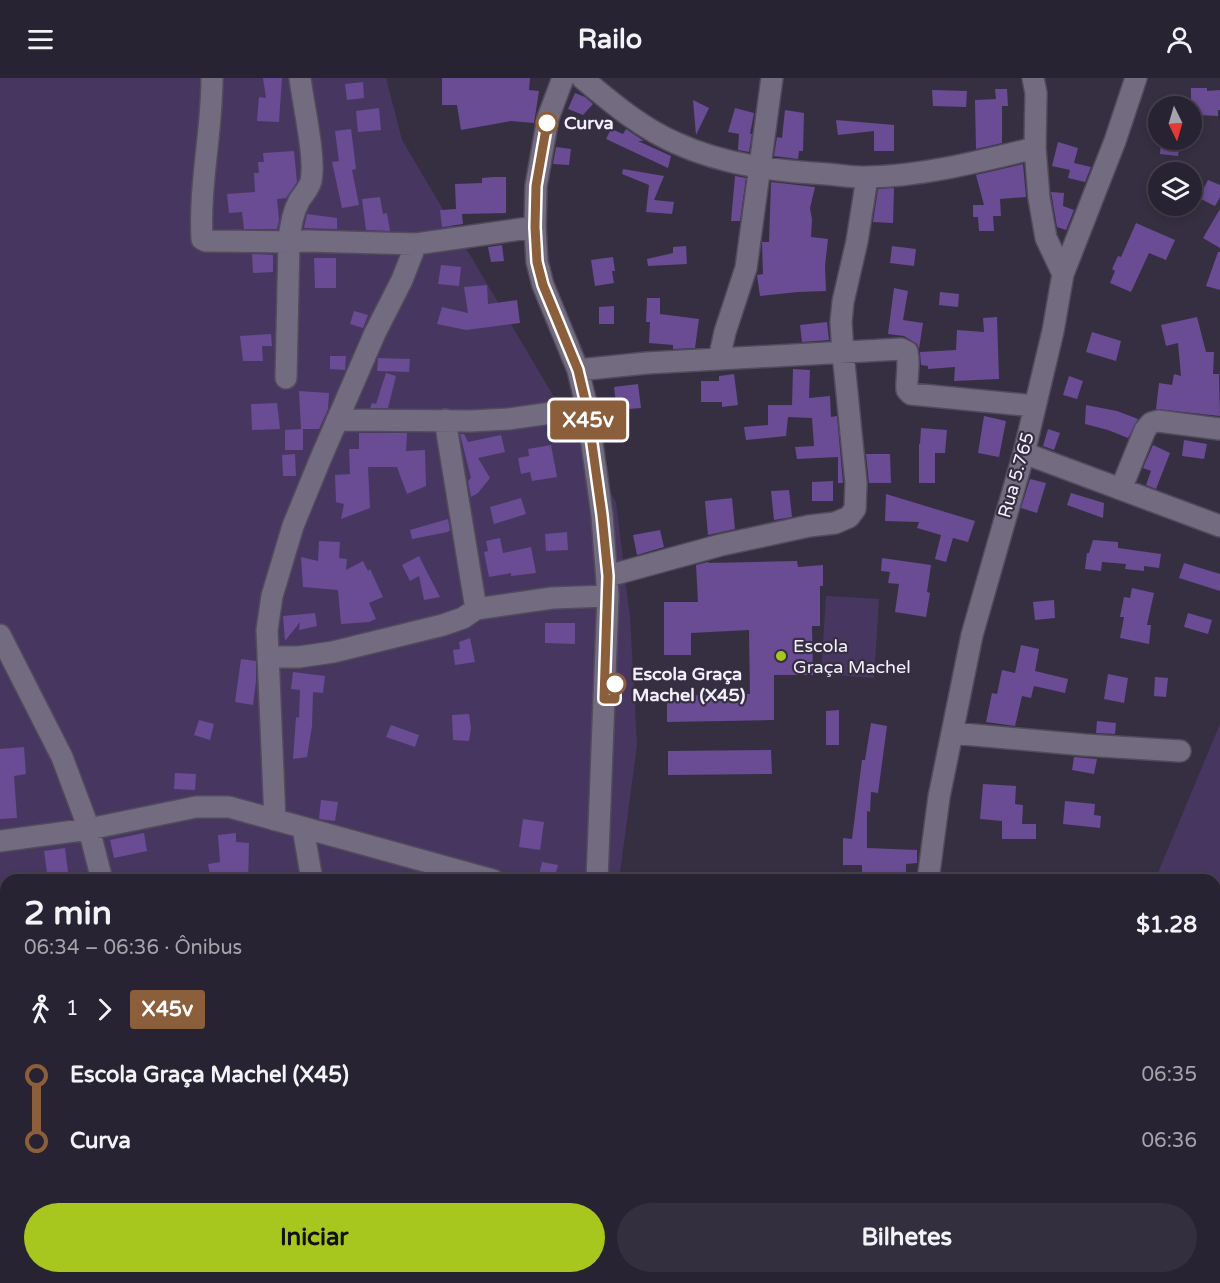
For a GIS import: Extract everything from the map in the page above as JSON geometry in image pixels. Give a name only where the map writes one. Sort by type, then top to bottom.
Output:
[{"type":"street","points":[[212,78],[212,108],[202,192],[202,239],[206,241],[417,244],[535,227]]},
{"type":"street","points":[[286,378],[289,242],[293,215],[299,201],[310,186],[312,177],[311,152],[300,78]]},
{"type":"street","points":[[563,78],[548,118],[536,186],[535,227],[537,262],[543,285],[578,370],[587,408],[602,515],[608,586],[597,874]]},
{"type":"street","points":[[582,78],[646,128],[674,143],[713,158],[759,167],[867,178],[931,170],[1035,148]]},
{"type":"street","points":[[719,358],[746,268],[772,78]]},
{"type":"street","points":[[1033,78],[1036,93],[1035,148],[1039,198],[1046,238],[1062,274]]},
{"type":"street","name":"Rua 5.765","points":[[929,874],[939,797],[972,635],[1024,453],[1053,331],[1062,274],[1115,141],[1136,78]]},
{"type":"street","points":[[268,657],[299,657],[333,652],[443,625],[463,618],[476,609],[552,598],[608,586],[721,544],[835,523],[849,517],[855,509],[856,483],[843,353],[843,302],[857,241],[867,178]]},
{"type":"street","points":[[275,820],[267,630],[272,596],[293,526],[375,333],[417,244]]},
{"type":"street","points":[[578,370],[719,358],[901,349],[907,352],[907,390],[911,394],[1035,406]]},
{"type":"street","points":[[337,420],[508,419],[587,408]]},
{"type":"street","points":[[445,420],[476,609]]},
{"type":"street","points":[[1121,489],[1145,430],[1151,423],[1220,429]]},
{"type":"street","points":[[1024,453],[1220,526]]},
{"type":"street","points":[[0,635],[62,757],[89,829],[100,874]]},
{"type":"street","points":[[952,733],[1180,751]]},
{"type":"street","points":[[0,841],[89,829],[196,807],[229,807],[457,874]]},
{"type":"street","points":[[303,828],[311,874]]},
{"type":"shaded area","points":[[0,78],[386,78],[402,140],[616,502],[630,618],[637,745],[620,874],[0,874]]},
{"type":"shaded area","points":[[826,596],[879,599],[874,678],[821,674]]},
{"type":"shaded area","points":[[1220,724],[1220,874],[1158,874]]},
{"type":"building","points":[[263,78],[282,78],[279,122],[257,121],[259,97],[266,98]]},
{"type":"building","points":[[442,78],[530,78],[529,90],[539,91],[534,123],[511,121],[461,130],[457,105],[442,105]]},
{"type":"building","points":[[363,82],[364,98],[347,100],[345,84]]},
{"type":"building","points":[[1191,88],[1207,88],[1207,91],[1220,90],[1218,116],[1202,115],[1202,96],[1191,96]]},
{"type":"building","points":[[995,89],[1007,89],[1008,106],[1002,106],[1002,143],[976,149],[975,100],[996,99]]},
{"type":"building","points":[[932,90],[967,91],[966,107],[933,106]]},
{"type":"building","points":[[575,93],[585,97],[593,104],[583,115],[568,109]]},
{"type":"building","points":[[693,100],[709,108],[696,135]]},
{"type":"building","points":[[379,108],[381,130],[358,132],[356,111]]},
{"type":"building","points":[[735,108],[754,113],[749,152],[738,150],[739,134],[728,132]]},
{"type":"building","points":[[785,110],[804,113],[803,151],[799,151],[798,159],[774,156],[777,137],[782,138]]},
{"type":"building","points":[[836,120],[894,125],[894,151],[874,151],[874,131],[838,135]]},
{"type":"building","points":[[351,129],[356,169],[352,170],[359,205],[342,208],[332,162],[339,161],[335,131]]},
{"type":"building","points":[[611,129],[623,134],[626,129],[644,141],[638,141],[671,156],[668,168],[606,139]]},
{"type":"building","points":[[1058,142],[1078,148],[1074,163],[1091,167],[1085,182],[1068,178],[1070,170],[1052,166]]},
{"type":"building","points":[[556,147],[571,149],[569,165],[553,164]]},
{"type":"building","points":[[1160,150],[1179,150],[1178,156],[1160,154]]},
{"type":"building","points":[[294,151],[297,182],[286,198],[277,199],[279,220],[277,229],[244,229],[242,212],[229,213],[227,194],[255,192],[254,173],[259,173],[258,162],[264,162],[263,153]]},
{"type":"building","points":[[1023,164],[1026,197],[1000,199],[1001,216],[993,216],[994,231],[979,231],[978,217],[973,217],[973,205],[984,205],[976,175]]},
{"type":"building","points":[[623,169],[664,176],[654,200],[674,202],[672,214],[646,212],[649,185],[622,174]]},
{"type":"building","points":[[735,176],[746,178],[740,221],[731,221]]},
{"type":"building","points":[[506,177],[506,213],[462,214],[463,224],[442,227],[440,210],[456,209],[455,184],[482,183],[482,178]]},
{"type":"building","points":[[1208,180],[1220,185],[1220,197],[1215,206],[1202,200],[1202,192]]},
{"type":"building","points":[[771,182],[815,187],[810,208],[811,237],[828,239],[825,266],[826,291],[760,296],[757,275],[763,274],[762,242],[769,242]]},
{"type":"building","points":[[893,188],[893,223],[873,222],[878,189]]},
{"type":"building","points":[[1051,192],[1064,193],[1063,206],[1074,210],[1066,230],[1057,227]]},
{"type":"building","points":[[380,197],[383,214],[387,213],[390,231],[366,230],[362,199]]},
{"type":"building","points":[[1220,209],[1220,248],[1203,238]]},
{"type":"building","points":[[307,214],[337,218],[337,229],[304,228]]},
{"type":"building","points":[[1136,223],[1175,240],[1166,260],[1149,253],[1131,292],[1110,283],[1115,271],[1112,269],[1118,256],[1121,257]]},
{"type":"building","points":[[502,245],[504,261],[491,262],[488,247]]},
{"type":"building","points":[[686,246],[687,264],[648,266],[647,259],[673,253],[673,247]]},
{"type":"building","points":[[892,246],[916,249],[914,266],[890,263]]},
{"type":"building","points":[[1218,252],[1220,252],[1220,290],[1206,286]]},
{"type":"building","points":[[252,254],[273,255],[273,272],[253,273]]},
{"type":"building","points":[[613,257],[614,283],[595,286],[591,260]]},
{"type":"building","points":[[314,258],[336,258],[336,288],[315,288]]},
{"type":"building","points":[[441,265],[461,267],[459,286],[438,284]]},
{"type":"building","points":[[487,285],[488,304],[517,300],[520,323],[466,330],[437,324],[442,307],[468,313],[464,287]]},
{"type":"building","points":[[894,288],[908,291],[903,320],[923,323],[919,349],[917,344],[904,336],[888,334]]},
{"type":"building","points":[[940,292],[959,294],[958,307],[939,305]]},
{"type":"building","points":[[647,298],[660,298],[660,314],[699,319],[695,348],[673,349],[673,345],[649,343],[650,322],[646,322]]},
{"type":"building","points":[[614,306],[614,324],[599,324],[599,307]]},
{"type":"building","points":[[354,311],[368,315],[363,328],[350,324]]},
{"type":"building","points":[[997,317],[999,379],[954,381],[955,367],[928,369],[928,366],[921,365],[920,352],[956,350],[957,330],[984,332],[983,318]]},
{"type":"building","points":[[1197,317],[1206,352],[1214,352],[1213,374],[1219,374],[1220,416],[1156,409],[1159,383],[1172,385],[1174,374],[1181,376],[1178,343],[1166,346],[1161,325]]},
{"type":"building","points":[[827,322],[829,340],[802,342],[800,325]]},
{"type":"building","points":[[1092,332],[1121,341],[1116,361],[1086,352]]},
{"type":"building","points":[[271,334],[272,346],[262,346],[263,361],[243,361],[240,336]]},
{"type":"building","points":[[330,356],[346,356],[345,370],[330,369]]},
{"type":"building","points":[[378,358],[410,359],[409,372],[377,371]]},
{"type":"building","points":[[793,369],[810,370],[809,398],[830,396],[831,417],[837,416],[843,483],[838,483],[838,457],[797,459],[795,447],[814,446],[812,418],[788,417],[786,436],[746,440],[744,427],[768,425],[768,405],[792,405]]},
{"type":"building","points":[[386,373],[396,376],[388,408],[370,408],[372,403],[376,404]]},
{"type":"building","points":[[734,374],[738,405],[722,407],[722,402],[701,402],[701,381],[719,381],[719,376]]},
{"type":"building","points":[[1069,376],[1083,381],[1077,399],[1063,395]]},
{"type":"building","points":[[638,384],[641,408],[617,410],[614,387]]},
{"type":"building","points":[[299,391],[329,393],[328,409],[319,429],[303,429],[303,450],[285,450],[285,430],[301,429]]},
{"type":"building","points":[[277,403],[280,429],[252,430],[251,404]]},
{"type":"building","points":[[1086,405],[1117,411],[1138,419],[1128,438],[1085,424]]},
{"type":"building","points":[[984,416],[1006,421],[999,457],[978,453]]},
{"type":"building","points":[[921,428],[947,430],[945,453],[935,453],[935,483],[919,483]]},
{"type":"building","points":[[1048,429],[1060,433],[1054,450],[1043,446]]},
{"type":"building","points":[[359,433],[407,433],[406,451],[425,450],[426,486],[407,494],[397,467],[368,467],[370,508],[341,519],[344,504],[336,502],[335,475],[350,474],[349,449],[359,449]]},
{"type":"building","points":[[460,434],[464,434],[468,442],[501,435],[505,452],[478,458],[490,478],[478,493],[471,497],[468,481],[471,478]]},
{"type":"building","points":[[1184,440],[1207,444],[1204,459],[1182,456]]},
{"type":"building","points":[[551,445],[557,477],[532,481],[530,472],[521,474],[518,458],[529,456],[528,449]]},
{"type":"building","points":[[1153,445],[1170,453],[1156,489],[1146,485],[1151,471],[1143,468]]},
{"type":"building","points":[[295,454],[296,476],[283,476],[282,455]]},
{"type":"building","points":[[866,454],[890,454],[891,483],[869,483]]},
{"type":"building","points":[[1030,479],[1046,483],[1037,513],[1021,508]]},
{"type":"building","points":[[833,481],[833,501],[812,501],[812,482]]},
{"type":"building","points":[[789,490],[792,517],[774,520],[771,491]]},
{"type":"building","points":[[1071,493],[1104,503],[1103,518],[1067,505]]},
{"type":"building","points":[[886,494],[975,521],[968,542],[953,538],[946,562],[935,559],[941,535],[917,528],[919,522],[885,521]]},
{"type":"building","points":[[521,498],[526,514],[494,524],[490,507]]},
{"type":"building","points":[[732,498],[735,529],[708,535],[705,501]]},
{"type":"building","points":[[448,519],[450,530],[448,532],[412,539],[410,530]]},
{"type":"building","points":[[660,530],[664,547],[637,555],[633,535]]},
{"type":"building","points":[[567,532],[568,550],[546,551],[545,534]]},
{"type":"building","points":[[500,538],[503,553],[531,547],[536,573],[511,576],[511,573],[489,577],[484,552],[488,551],[486,541]]},
{"type":"building","points":[[1093,540],[1118,542],[1118,548],[1161,554],[1159,568],[1144,566],[1144,571],[1125,569],[1126,564],[1102,562],[1101,571],[1085,569],[1087,553],[1089,553]]},
{"type":"building","points":[[319,541],[340,542],[339,558],[347,559],[346,570],[363,561],[368,571],[370,569],[383,597],[369,603],[376,619],[369,622],[341,624],[338,590],[303,587],[301,557],[318,561]]},
{"type":"building","points":[[419,556],[440,597],[424,600],[419,576],[410,581],[402,565]]},
{"type":"building","points":[[882,558],[931,565],[926,617],[895,612],[899,584],[888,583],[890,572],[881,571]]},
{"type":"building","points":[[797,561],[798,567],[823,565],[823,586],[820,586],[820,626],[812,626],[813,675],[774,675],[774,720],[667,722],[667,696],[750,694],[749,630],[691,633],[691,655],[664,655],[664,602],[698,602],[696,565],[708,562]]},
{"type":"building","points":[[1184,563],[1220,574],[1220,591],[1179,578]]},
{"type":"building","points":[[1132,588],[1154,593],[1147,625],[1151,625],[1149,644],[1120,638],[1124,617],[1120,617],[1124,597],[1130,598]]},
{"type":"building","points":[[1054,600],[1055,618],[1035,620],[1033,602]]},
{"type":"building","points":[[315,613],[317,626],[299,630],[300,622],[285,641],[283,616]]},
{"type":"building","points":[[1188,613],[1212,620],[1208,634],[1184,627]]},
{"type":"building","points":[[545,623],[575,623],[575,644],[545,643]]},
{"type":"building","points":[[470,638],[475,662],[455,665],[453,650],[460,649],[459,642]]},
{"type":"building","points":[[1021,645],[1039,649],[1035,671],[1068,679],[1065,693],[1034,686],[1031,698],[1022,696],[1015,726],[986,722],[992,693],[997,694],[1002,670],[1015,673]]},
{"type":"building","points":[[241,659],[256,661],[253,705],[235,702]]},
{"type":"building","points":[[293,672],[325,676],[323,693],[313,692],[312,726],[307,757],[293,759],[296,717],[299,718],[300,690],[291,689]]},
{"type":"building","points":[[1108,674],[1128,678],[1124,703],[1104,699]]},
{"type":"building","points":[[1155,677],[1168,678],[1166,697],[1154,696]]},
{"type":"building","points":[[839,710],[839,745],[826,745],[826,711]]},
{"type":"building","points":[[469,714],[471,728],[469,741],[453,740],[452,715]]},
{"type":"building","points":[[199,720],[214,724],[210,740],[194,735]]},
{"type":"building","points":[[1097,721],[1116,723],[1115,734],[1096,733]]},
{"type":"building","points":[[871,723],[887,726],[878,793],[871,792],[870,812],[867,811],[867,848],[917,850],[917,863],[906,864],[906,874],[862,874],[862,865],[843,865],[843,838],[852,839],[862,760],[865,760]]},
{"type":"building","points":[[391,725],[419,735],[415,747],[386,737]]},
{"type":"building","points":[[24,747],[26,774],[14,776],[17,818],[0,819],[0,749]]},
{"type":"building","points":[[771,750],[772,774],[668,775],[668,751]]},
{"type":"building","points":[[1074,757],[1097,759],[1094,774],[1072,770]]},
{"type":"building","points":[[175,773],[196,774],[195,790],[174,789]]},
{"type":"building","points":[[983,784],[1016,786],[1015,804],[1023,805],[1022,824],[1036,824],[1036,839],[1002,839],[1002,821],[980,819]]},
{"type":"building","points":[[321,800],[338,802],[335,821],[319,819]]},
{"type":"building","points":[[1065,801],[1095,804],[1094,815],[1101,816],[1100,828],[1063,824]]},
{"type":"building","points":[[523,819],[544,822],[540,850],[519,847]]},
{"type":"building","points":[[144,833],[147,851],[114,858],[110,840]]},
{"type":"building","points":[[236,833],[236,842],[249,843],[248,874],[210,874],[208,864],[220,862],[218,835]]},
{"type":"building","points":[[65,848],[68,874],[47,874],[44,851]]},
{"type":"building","points":[[542,862],[558,865],[556,874],[539,874]]},
{"type":"bus line","name":"X45v","points":[[547,123],[536,186],[537,262],[543,285],[578,370],[587,408],[608,576],[604,699],[615,699],[615,684]]},
{"type":"place","name":"Curva","points":[[547,123]]},
{"type":"place","name":"Escola Graça Machel","points":[[781,656]]},
{"type":"place","name":"Escola Graça Machel (X45)","points":[[615,684]]}]
